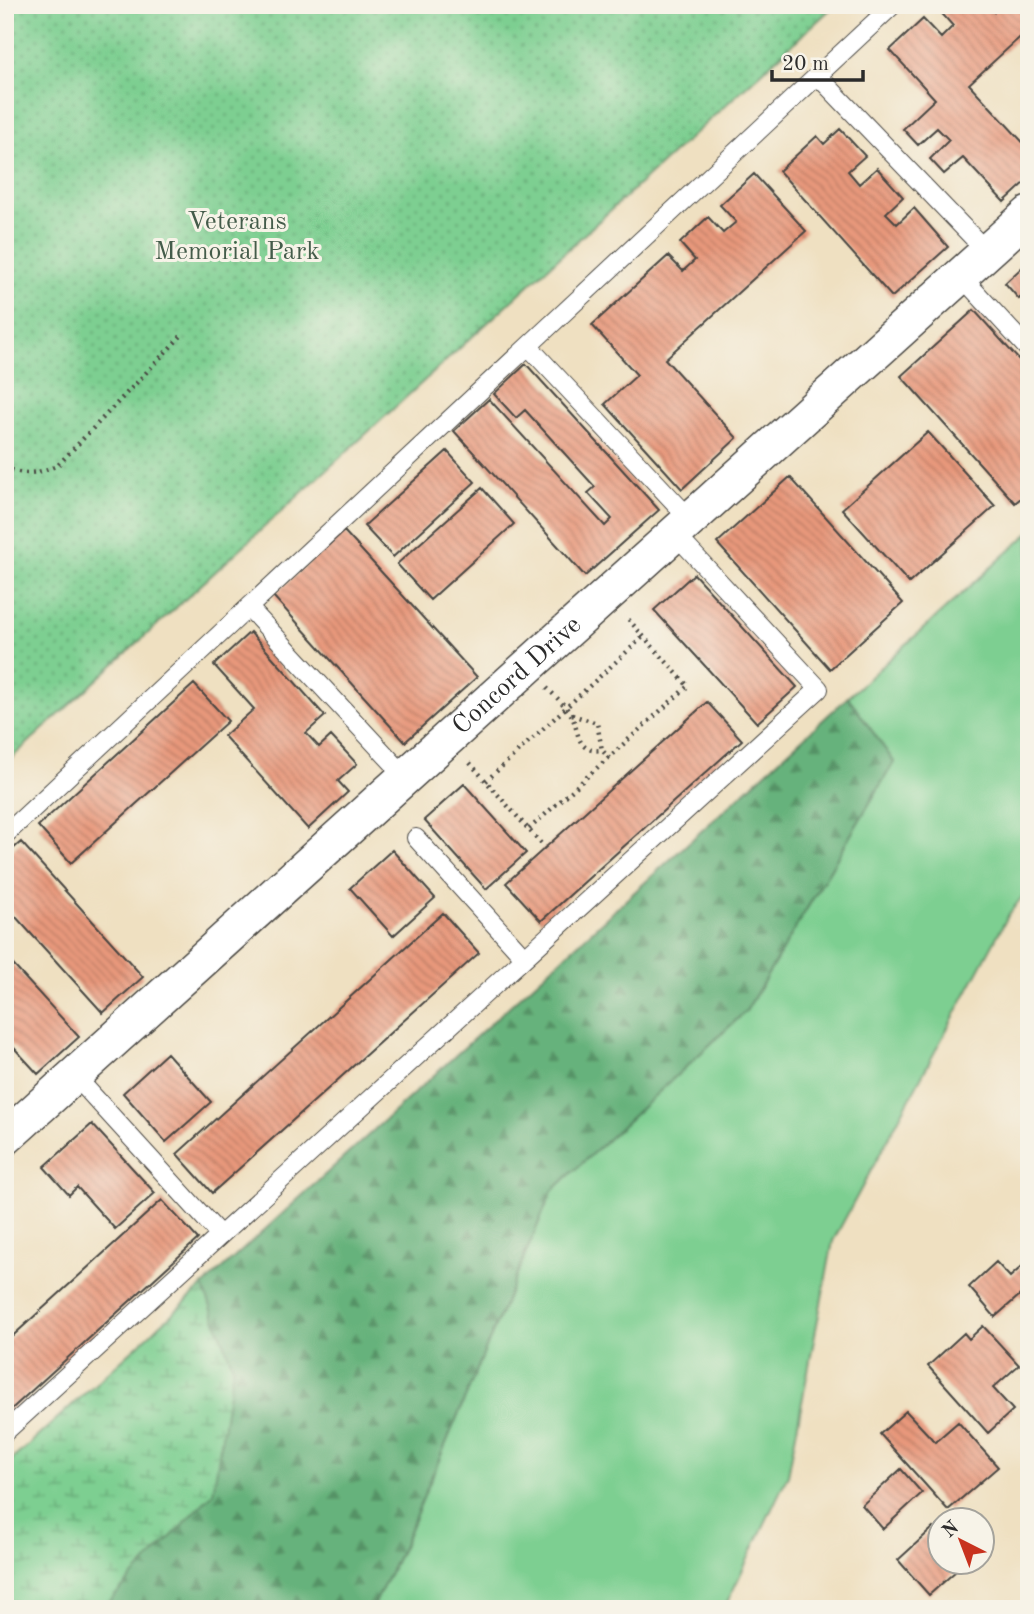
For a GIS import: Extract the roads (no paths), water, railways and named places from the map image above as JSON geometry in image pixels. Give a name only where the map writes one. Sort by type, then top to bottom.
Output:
[{"type":"street","name":"Concord Drive","points":[[5,1139],[1029,214]]},
{"type":"lane","points":[[5,835],[250,609],[893,5]]},
{"type":"lane","points":[[818,76],[987,252]]},
{"type":"lane","points":[[961,276],[1029,351]]},
{"type":"lane","points":[[5,1432],[819,689],[529,347]]},
{"type":"lane","points":[[250,609],[406,777]]},
{"type":"lane","points":[[416,838],[524,957]]},
{"type":"lane","points":[[75,1076],[220,1235]]},
{"type":"park label","name":"Veterans Memorial Park","points":[[237,237]]}]
